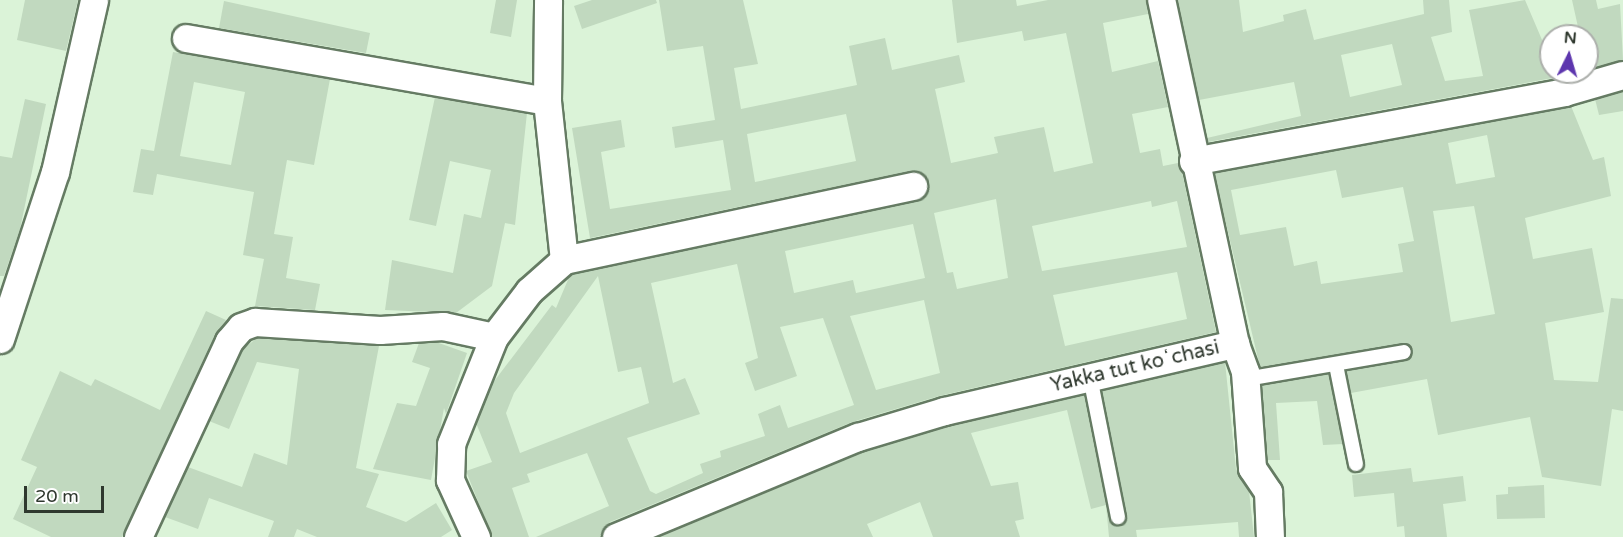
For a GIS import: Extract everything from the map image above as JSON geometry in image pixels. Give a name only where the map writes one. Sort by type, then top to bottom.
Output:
[{"type":"street","points":[[0,339],[55,172],[94,0]]},
{"type":"street","name":"Yakka tut koʻchasi","points":[[616,537],[858,437],[944,411],[1235,344],[1193,161],[1161,0]]},
{"type":"street","points":[[550,1],[547,101],[564,260]]},
{"type":"street","points":[[186,38],[547,101]]},
{"type":"street","points":[[1193,161],[1564,92],[1623,75]]},
{"type":"street","points":[[476,537],[450,480],[451,444],[494,337],[529,291],[564,260],[913,186]]},
{"type":"street","points":[[138,537],[229,341],[241,327],[255,322],[380,330],[443,326],[494,337]]},
{"type":"street","points":[[1235,344],[1246,379],[1251,462],[1268,492],[1270,537]]},
{"type":"lane","points":[[1246,379],[1404,352]]},
{"type":"lane","points":[[1336,365],[1356,464]]},
{"type":"lane","points":[[1090,377],[1118,517]]},
{"type":"building","points":[[25,0],[78,0],[66,51],[17,40]]},
{"type":"building","points":[[496,0],[517,0],[511,37],[490,33]]},
{"type":"building","points":[[592,0],[656,0],[657,3],[582,29],[574,6]]},
{"type":"building","points":[[659,0],[743,0],[758,64],[734,68],[741,109],[857,85],[849,46],[885,38],[892,70],[959,55],[965,82],[935,89],[951,163],[998,153],[994,137],[1044,127],[1054,172],[1093,163],[1066,33],[1024,41],[1022,31],[957,43],[952,0],[1016,0],[1017,6],[1048,0],[1146,0],[1148,14],[1103,23],[1112,72],[1158,61],[1168,107],[1132,114],[1140,153],[1160,149],[1163,166],[1178,163],[1182,172],[1216,332],[939,396],[852,422],[610,522],[601,537],[536,537],[609,506],[587,453],[527,474],[530,482],[512,488],[529,537],[492,537],[466,471],[492,462],[476,423],[492,384],[552,305],[556,308],[570,275],[916,201],[928,190],[924,175],[910,171],[590,238],[572,128],[621,120],[625,147],[601,152],[610,209],[731,190],[723,140],[675,148],[672,127],[715,120],[703,46],[667,51]],"holes":[[[846,114],[856,161],[755,182],[747,134]],[[996,199],[1008,278],[957,289],[953,272],[947,273],[934,213]],[[1151,201],[1152,207],[1177,201],[1187,247],[1042,271],[1032,226]],[[913,224],[925,278],[856,293],[853,280],[794,293],[785,251]],[[737,264],[758,358],[745,363],[755,391],[797,376],[780,327],[823,318],[854,405],[788,428],[780,405],[758,414],[765,436],[720,451],[721,457],[700,464],[703,473],[656,494],[650,491],[627,438],[700,414],[685,378],[673,383],[651,283]],[[1177,272],[1187,319],[1065,346],[1053,295]],[[598,276],[618,372],[641,367],[649,403],[520,453],[506,413],[514,393]],[[924,300],[940,373],[876,390],[850,316]]]},
{"type":"building","points":[[1177,0],[1239,0],[1243,32],[1284,21],[1283,15],[1306,9],[1314,40],[1424,14],[1423,0],[1449,0],[1452,32],[1431,37],[1445,81],[1483,76],[1469,10],[1525,0],[1539,33],[1539,81],[1208,142],[1207,138],[1301,116],[1294,82],[1199,100]],"holes":[[[1392,44],[1402,85],[1350,97],[1341,55]]]},
{"type":"building","points":[[1572,0],[1596,0],[1598,9],[1620,4],[1623,60],[1599,66],[1599,24],[1577,24]]},
{"type":"building","points":[[224,1],[370,33],[366,53],[219,28]]},
{"type":"building","points":[[173,52],[330,79],[314,165],[287,160],[274,234],[293,237],[286,278],[320,284],[315,310],[255,306],[264,259],[243,255],[254,192],[157,174],[153,195],[133,192],[141,149],[154,151]],"holes":[[[194,82],[245,92],[231,165],[180,156]]]},
{"type":"building","points":[[1623,91],[1623,111],[1599,115],[1595,99]]},
{"type":"building","points":[[435,97],[527,113],[515,225],[505,223],[492,286],[456,313],[385,310],[392,260],[453,273],[464,214],[481,218],[491,170],[450,161],[436,226],[409,220]]},
{"type":"building","points":[[25,99],[46,104],[20,229],[4,276],[0,276],[0,156],[12,158]]},
{"type":"building","points":[[1571,106],[1593,160],[1604,157],[1611,196],[1525,218],[1533,259],[1592,248],[1604,312],[1545,323],[1554,380],[1598,382],[1611,298],[1623,299],[1623,411],[1612,409],[1601,486],[1542,477],[1530,417],[1438,435],[1427,379],[1351,393],[1346,371],[1406,361],[1413,351],[1407,343],[1260,367],[1214,173]],"holes":[[[1487,135],[1495,177],[1456,184],[1448,143]],[[1336,170],[1342,198],[1403,187],[1414,241],[1398,244],[1403,272],[1321,284],[1317,261],[1294,266],[1286,227],[1240,235],[1231,190]],[[1474,206],[1495,314],[1451,322],[1433,211]]]},
{"type":"building","points":[[206,311],[226,320],[215,334],[122,537],[51,537],[13,519],[37,467],[21,460],[60,371],[91,386],[95,379],[160,410]]},
{"type":"building","points":[[257,338],[379,346],[356,468],[379,474],[366,507],[406,522],[436,503],[452,530],[441,537],[317,537],[297,529],[294,537],[268,537],[274,521],[209,498],[198,529],[165,517],[188,467],[242,487],[254,453],[287,465],[299,369],[257,362],[229,429],[209,421],[242,350]]},
{"type":"building","points":[[436,342],[467,353],[446,414],[444,408],[431,480],[373,469],[397,403],[416,406],[430,368],[412,362],[419,343]]},
{"type":"building","points":[[1225,362],[1236,469],[1249,491],[1254,537],[1239,537],[1238,522],[1136,530],[1137,537],[1109,537],[1106,505],[1091,509],[1067,410],[971,433],[991,486],[1018,482],[1024,519],[1015,521],[1020,537],[933,537],[920,502],[867,524],[873,537],[657,537],[863,452],[948,426],[1084,395],[1109,519],[1120,526],[1127,515],[1102,391]]},
{"type":"building","points":[[1329,374],[1343,444],[1323,445],[1317,401],[1276,403],[1280,460],[1267,460],[1262,385]]},
{"type":"building","points":[[1411,468],[1413,482],[1463,476],[1466,501],[1443,504],[1447,537],[1405,537],[1404,526],[1397,527],[1394,493],[1354,497],[1352,475]]},
{"type":"building","points":[[1544,485],[1545,518],[1497,519],[1496,495],[1508,494],[1508,487]]}]
